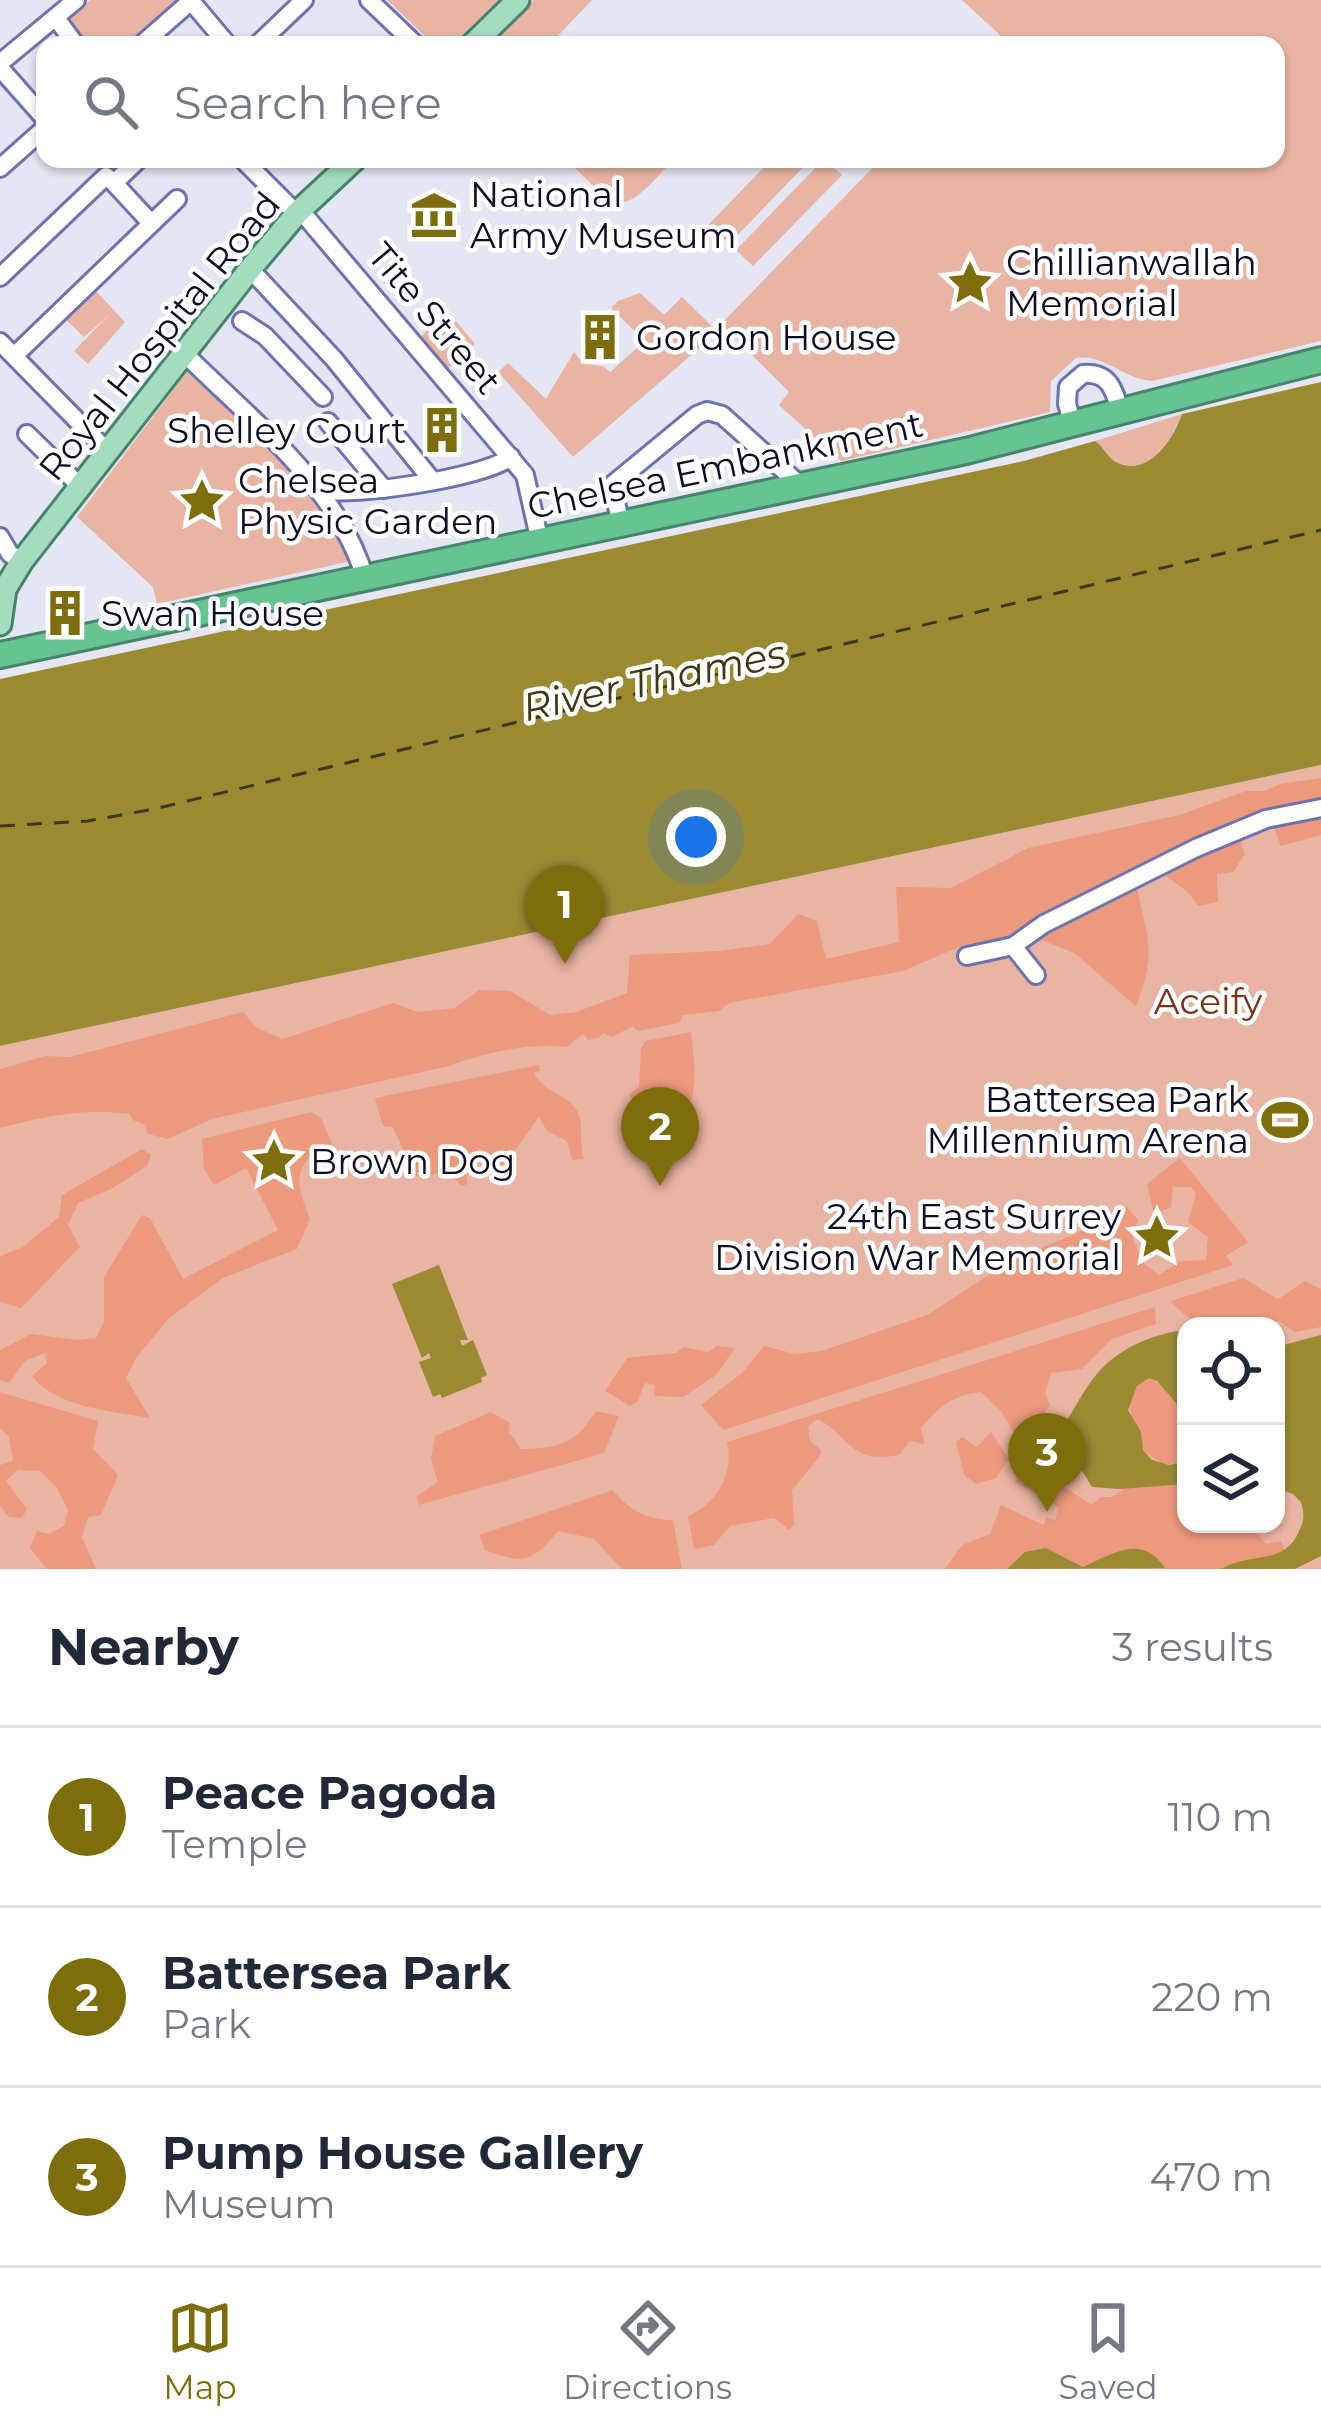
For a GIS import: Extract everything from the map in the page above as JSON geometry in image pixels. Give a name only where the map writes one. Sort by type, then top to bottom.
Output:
[{"type":"highway","name":"Chelsea Embankment","points":[[0,655],[801,486],[1073,424],[1321,360]]},
{"type":"main road","points":[[481,36],[518,0]]},
{"type":"main road","name":"Royal Hospital Road","points":[[39,647],[0,621],[2,584],[184,354],[232,312],[250,269],[298,212],[345,168]]},
{"type":"street","points":[[36,112],[0,66],[76,0]]},
{"type":"street","points":[[266,36],[304,0]]},
{"type":"street","points":[[369,0],[407,36]]},
{"type":"street","points":[[151,36],[191,1],[220,36]]},
{"type":"street","points":[[56,18],[69,36]]},
{"type":"street","points":[[0,168],[36,132]]},
{"type":"street","points":[[114,184],[130,168]]},
{"type":"street","name":"Tite Street","points":[[252,168],[298,212],[525,475],[540,542]]},
{"type":"street","points":[[0,278],[106,176],[152,223]]},
{"type":"street","points":[[14,356],[177,199]]},
{"type":"street","points":[[250,269],[334,359],[431,479]]},
{"type":"street","points":[[232,312],[265,336],[322,397]]},
{"type":"street","points":[[0,342],[109,453]]},
{"type":"street","points":[[184,354],[319,490],[356,549],[365,578]]},
{"type":"street","points":[[1073,424],[1068,387],[1083,374],[1097,374],[1110,382],[1120,411]]},
{"type":"street","points":[[621,524],[612,485],[707,411],[722,415],[801,486]]},
{"type":"street","points":[[328,422],[384,489]]},
{"type":"street","points":[[26,434],[81,487]]},
{"type":"street","points":[[319,490],[352,494],[384,489],[511,458]]},
{"type":"street","points":[[0,537],[10,554],[22,561]]},
{"type":"street","points":[[967,956],[1013,946],[1044,924],[1196,848],[1266,819],[1321,808]]},
{"type":"street","points":[[1013,946],[1036,975]]},
{"type":"green space","points":[[90,0],[181,0],[139,36],[79,36],[67,20]]},
{"type":"green space","points":[[387,0],[509,0],[474,36],[425,36]]},
{"type":"green space","points":[[534,0],[592,0],[558,36],[498,36]]},
{"type":"green space","points":[[962,0],[1321,0],[1321,341],[1152,381],[1096,360],[1076,358],[1051,381],[1050,412],[841,461],[779,405],[789,392],[721,324],[872,168],[1285,168],[1285,36],[1000,35]]},
{"type":"green space","points":[[575,168],[665,168],[630,200],[620,202],[599,191]]},
{"type":"green space","points":[[763,168],[802,168],[729,244],[709,224]]},
{"type":"green space","points":[[815,168],[834,168],[842,175],[753,266],[736,250]]},
{"type":"green space","points":[[94,289],[125,322],[88,364],[74,351],[109,315],[84,337],[64,318]]},
{"type":"green space","points":[[640,293],[664,315],[682,297],[718,332],[573,457],[498,372],[508,363],[546,399],[574,352],[584,364],[603,366],[610,372],[645,341],[611,308]]},
{"type":"green space","points":[[440,302],[475,344],[448,369],[421,337],[427,330],[422,319]]},
{"type":"green space","name":"Chelsea Physic Garden","points":[[189,369],[304,485],[348,555],[347,562],[157,604],[153,587],[77,517]]},
{"type":"green space","points":[[1182,414],[1166,444],[1139,465],[1116,462],[1095,441]]},
{"type":"green space","name":"Aceify","points":[[1321,765],[1321,1569],[0,1569],[0,1046]]},
{"type":"shaded area","points":[[1321,778],[1321,835],[1281,846],[1270,816],[1236,830],[1245,854],[1233,872],[1217,874],[1218,902],[1198,906],[1163,874],[1136,884],[1148,958],[1136,1006],[1074,953],[1039,939],[1013,937],[966,944],[903,971],[729,1003],[719,1011],[683,1015],[679,1023],[638,1031],[633,1026],[612,1037],[602,1033],[588,1040],[583,1034],[567,1047],[507,1050],[212,1119],[168,1139],[148,1134],[144,1124],[130,1114],[113,1112],[64,1114],[0,1128],[0,1069],[45,1056],[70,1057],[243,1012],[256,1027],[282,1039],[393,1003],[418,1012],[455,1008],[479,990],[510,991],[550,1015],[576,1012],[627,993],[630,955],[770,944],[798,914],[817,921],[826,959],[899,942],[896,887],[951,888],[1028,848],[1179,815],[1246,791]]},
{"type":"shaded area","points":[[691,1032],[695,1072],[687,1109],[668,1128],[656,1123],[663,1100],[651,1101],[644,1123],[629,1094],[639,1087],[641,1048],[646,1041]]},
{"type":"shaded area","points":[[539,1065],[540,1071],[534,1073],[538,1079],[577,1111],[584,1159],[572,1160],[567,1141],[547,1131],[539,1117],[505,1164],[494,1166],[476,1158],[462,1186],[444,1173],[421,1179],[414,1174],[393,1127],[383,1126],[375,1099],[380,1097]]},
{"type":"shaded area","points":[[311,1112],[321,1118],[332,1144],[324,1156],[313,1152],[302,1169],[301,1192],[310,1219],[297,1249],[223,1278],[169,1318],[126,1378],[150,1418],[70,1402],[43,1387],[32,1376],[47,1363],[45,1353],[25,1361],[9,1383],[0,1380],[0,1350],[31,1334],[96,1338],[104,1321],[104,1277],[142,1215],[150,1218],[183,1279],[278,1230],[246,1168],[214,1185],[204,1169],[202,1139]]},
{"type":"shaded area","points":[[142,1149],[151,1155],[147,1166],[78,1203],[68,1225],[80,1247],[21,1308],[0,1302],[0,1256],[23,1247],[59,1217],[62,1195]]},
{"type":"shaded area","points":[[1180,1158],[1248,1242],[1226,1256],[1233,1265],[723,1430],[701,1405],[743,1372],[764,1346],[795,1354],[822,1351],[929,1314],[1013,1259],[1073,1235],[1126,1206],[1138,1220],[1132,1236],[1143,1263],[1159,1275],[1181,1261],[1206,1260],[1208,1237],[1188,1222],[1196,1194],[1191,1187],[1173,1187],[1171,1207],[1154,1214],[1147,1184]]},
{"type":"shaded area","points":[[1243,1278],[1278,1299],[1305,1281],[1321,1289],[1321,1327],[1295,1332],[1285,1325],[1285,1317],[1190,1317],[1171,1301]]},
{"type":"shaded area","points":[[1155,1307],[1156,1324],[1112,1339],[1082,1369],[1051,1373],[1045,1393],[1050,1405],[1027,1440],[1018,1440],[1001,1411],[981,1392],[940,1408],[921,1428],[924,1444],[910,1441],[899,1455],[860,1453],[818,1419],[808,1426],[810,1441],[821,1450],[820,1456],[792,1490],[794,1525],[789,1530],[774,1518],[730,1526],[714,1545],[694,1549],[688,1516],[708,1503],[721,1486],[728,1465],[727,1442]]},
{"type":"shaded area","points":[[717,1346],[735,1348],[716,1375],[683,1397],[654,1396],[655,1385],[645,1383],[638,1401],[630,1406],[605,1391],[627,1358],[676,1353],[683,1347],[708,1352]]},
{"type":"shaded area","points":[[1149,1378],[1177,1401],[1177,1463],[1163,1465],[1143,1450],[1129,1402],[1137,1386]]},
{"type":"shaded area","points":[[0,1392],[98,1421],[93,1449],[118,1475],[101,1515],[88,1517],[82,1537],[96,1569],[47,1569],[30,1548],[37,1531],[49,1534],[64,1526],[68,1510],[57,1488],[40,1471],[18,1470],[6,1481],[27,1509],[22,1518],[9,1517],[0,1506],[0,1465],[13,1461],[9,1437],[0,1428]]},
{"type":"shaded area","points":[[596,1411],[619,1416],[604,1453],[419,1505],[417,1496],[438,1482],[431,1459],[435,1436],[491,1412],[510,1423],[509,1432],[521,1449],[546,1447],[573,1437]]},
{"type":"shaded area","points":[[991,1432],[1009,1459],[996,1478],[976,1484],[964,1475],[956,1442],[962,1437],[977,1447]]},
{"type":"shaded area","points":[[1033,1441],[1061,1456],[1049,1477],[1092,1505],[1132,1483],[1177,1480],[1177,1533],[1254,1533],[1266,1544],[1281,1541],[1285,1554],[1272,1564],[1225,1569],[945,1569],[962,1545],[990,1534],[1001,1505],[1043,1525],[1047,1517],[1055,1520],[1059,1507],[1015,1482]]},
{"type":"shaded area","points":[[613,1490],[639,1512],[673,1520],[682,1569],[622,1569],[594,1539],[558,1531],[527,1558],[485,1550],[479,1535]]},
{"type":"water","name":"River Thames","points":[[1321,382],[1321,765],[0,1046],[0,679],[1024,461],[1095,441],[1116,462],[1139,465],[1166,444],[1182,414]]},
{"type":"water","points":[[439,1265],[468,1340],[460,1340],[462,1346],[473,1340],[487,1375],[482,1382],[442,1398],[440,1394],[433,1397],[419,1362],[431,1358],[429,1353],[422,1358],[392,1284]]},
{"type":"water","points":[[1177,1331],[1177,1403],[1149,1378],[1137,1386],[1128,1410],[1141,1432],[1143,1450],[1152,1460],[1177,1463],[1177,1485],[1092,1487],[1079,1466],[1050,1449],[1050,1436],[1112,1359],[1147,1339]]},
{"type":"water","points":[[1321,1335],[1321,1556],[1295,1569],[1221,1569],[1276,1554],[1293,1542],[1301,1527],[1301,1502],[1285,1491],[1285,1345]]},
{"type":"water","points":[[1046,1548],[1083,1567],[1136,1549],[1156,1557],[1165,1568],[1007,1569],[1025,1552]]},
{"type":"ferry route","points":[[0,826],[88,821],[154,809],[1321,530]]},
{"type":"place","name":"National Army Museum","points":[[434,215]]},
{"type":"place","name":"Chillianwallah Memorial","points":[[970,283]]},
{"type":"place","name":"Gordon House","points":[[600,337]]},
{"type":"place","name":"Shelley Court","points":[[442,430]]},
{"type":"place","name":"Chelsea Physic Garden","points":[[202,501]]},
{"type":"place","name":"Swan House","points":[[65,613]]},
{"type":"place","name":"Peace Pagoda","points":[[565,964]]},
{"type":"place","name":"Battersea Park Millennium Arena","points":[[1285,1120]]},
{"type":"place","name":"Brown Dog","points":[[274,1161]]},
{"type":"place","name":"Battersea Park","points":[[660,1186]]},
{"type":"place","name":"24th East Surrey Division War Memorial","points":[[1157,1237]]},
{"type":"place","name":"Pump House Gallery","points":[[1047,1512]]}]
